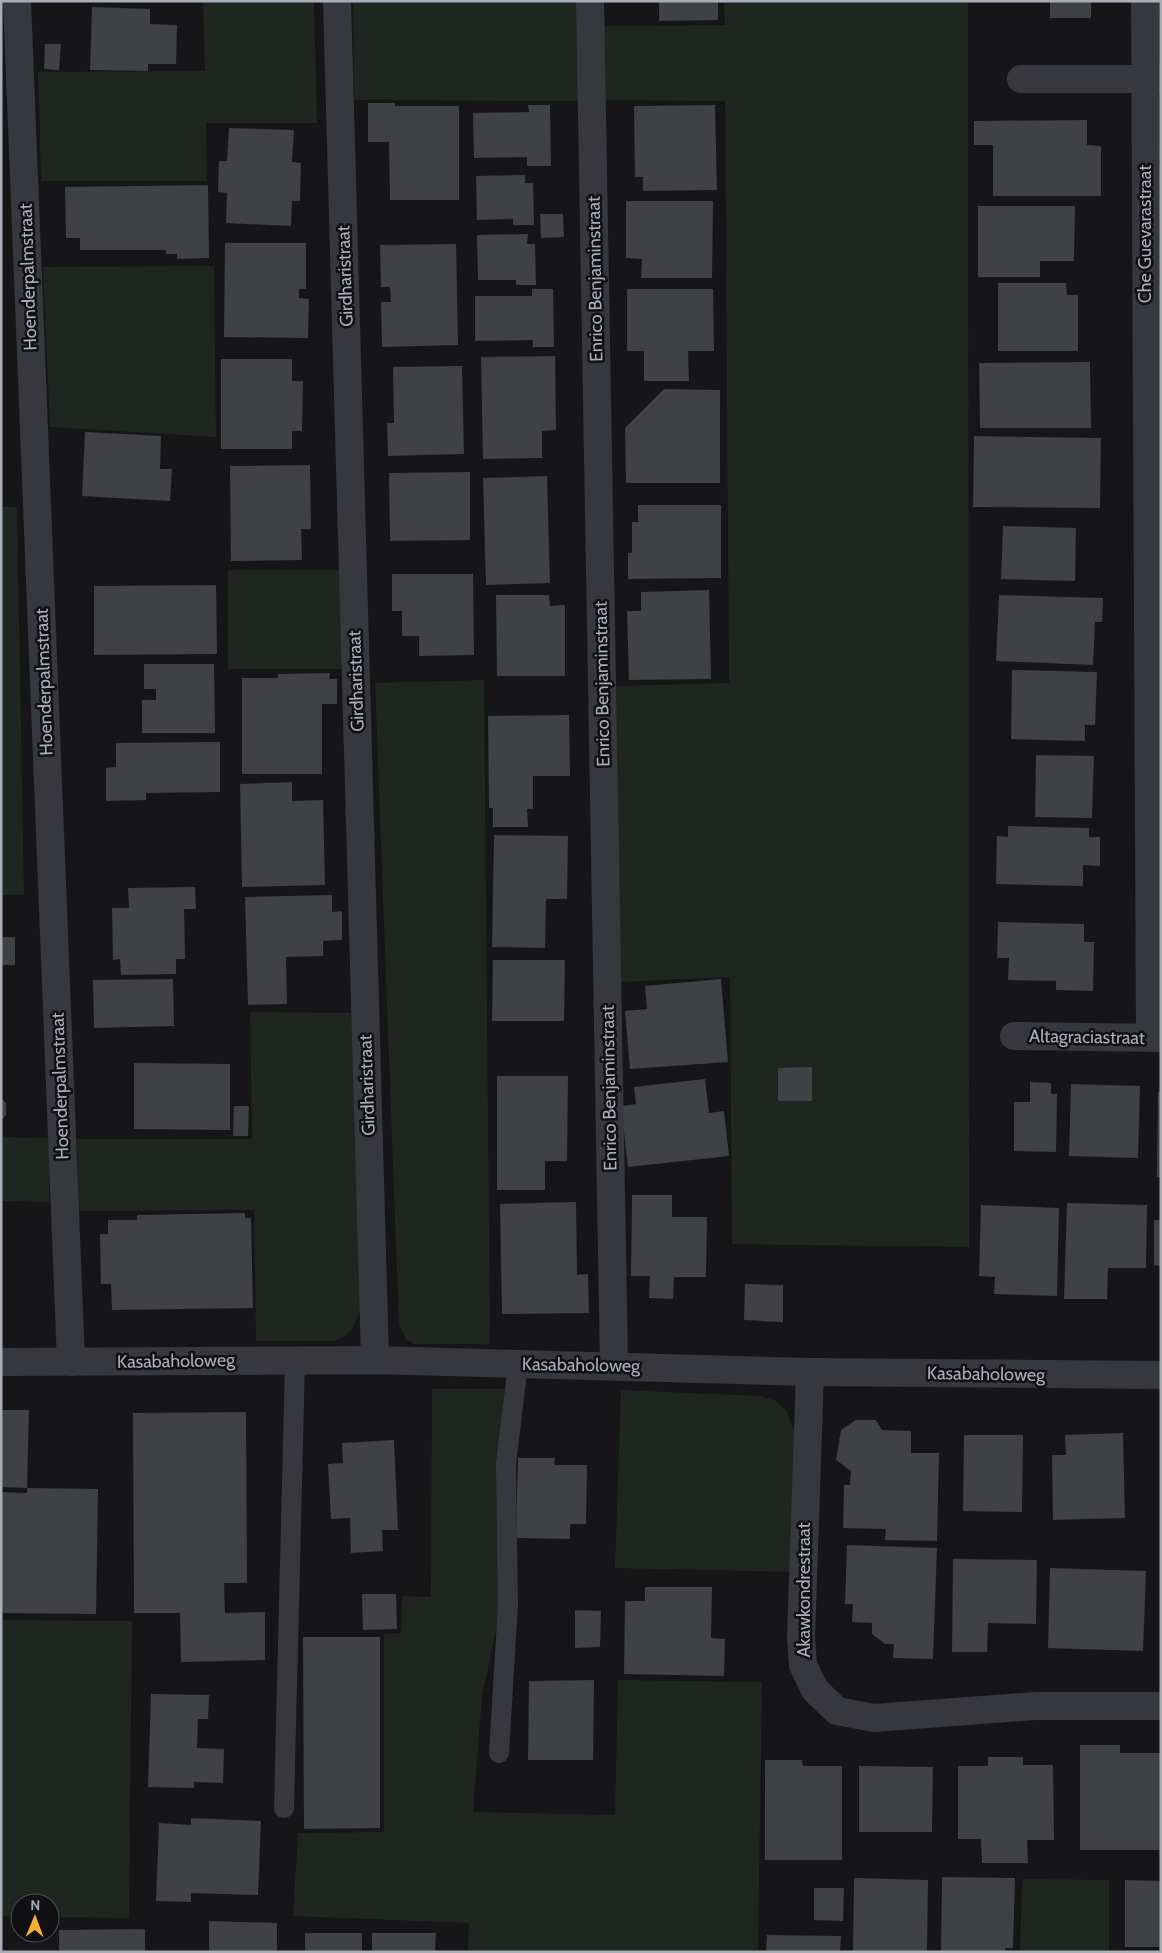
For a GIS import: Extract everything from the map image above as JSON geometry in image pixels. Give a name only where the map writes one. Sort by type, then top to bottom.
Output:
[{"type":"street","name":"Hoenderpalmstraat","points":[[17,1],[71,1362]]},
{"type":"street","name":"Girdharistraat","points":[[338,1],[375,1360]]},
{"type":"street","name":"Enrico Benjaminstraat","points":[[590,1],[614,1366]]},
{"type":"street","name":"Che Guevarastraat","points":[[1144,1],[1153,79],[1156,1038]]},
{"type":"street","points":[[1021,79],[1153,79]]},
{"type":"street","name":"Altagraciastraat","points":[[1014,1036],[1156,1038]]},
{"type":"street","name":"Kasabaholoweg","points":[[1,1362],[375,1360],[810,1372],[1161,1375]]},
{"type":"street","name":"Akawkondrestraat","points":[[810,1372],[800,1637],[803,1665],[815,1690],[837,1712],[874,1718],[1036,1706],[1161,1706]]},
{"type":"lane","points":[[284,1808],[296,1360]]},
{"type":"lane","points":[[499,1753],[508,1605],[506,1464],[518,1364]]},
{"type":"shaded area","points":[[203,1],[314,1],[317,123],[206,123],[207,181],[41,181],[38,72],[205,71]]},
{"type":"shaded area","points":[[353,1],[578,1],[578,101],[354,100]]},
{"type":"shaded area","points":[[724,1],[968,1],[969,1247],[732,1244],[730,977],[619,982],[616,686],[729,683],[725,101],[600,100],[600,26],[725,25]]},
{"type":"shaded area","points":[[214,266],[216,437],[50,427],[43,267]]},
{"type":"shaded area","points":[[1,507],[17,507],[24,895],[1,895]]},
{"type":"shaded area","points":[[228,570],[348,570],[348,669],[228,669]]},
{"type":"shaded area","points":[[484,680],[490,1344],[413,1344],[406,1339],[399,1325],[375,683]]},
{"type":"shaded area","points":[[250,1012],[353,1013],[360,1308],[352,1329],[345,1336],[334,1341],[256,1341],[254,1210],[79,1211],[77,1139],[252,1139]]},
{"type":"shaded area","points":[[1,1137],[50,1138],[49,1202],[1,1201]]},
{"type":"shaded area","points":[[432,1389],[504,1389],[500,1614],[482,1695],[473,1812],[615,1815],[618,1680],[762,1682],[758,1952],[468,1952],[469,1923],[293,1916],[298,1833],[384,1832],[384,1634],[401,1633],[402,1596],[431,1597]]},
{"type":"shaded area","points":[[621,1390],[760,1396],[776,1401],[786,1410],[796,1434],[792,1572],[615,1568]]},
{"type":"shaded area","points":[[1,1620],[132,1621],[129,1918],[60,1917],[60,1893],[10,1893],[10,1916],[1,1916]]},
{"type":"shaded area","points":[[1022,1879],[1109,1880],[1109,1952],[1020,1952]]},
{"type":"building","points":[[659,1],[718,1],[718,20],[659,21]]},
{"type":"building","points":[[1050,1],[1091,1],[1091,18],[1050,18]]},
{"type":"building","points":[[92,7],[150,9],[150,24],[177,25],[176,64],[148,64],[148,71],[90,70]]},
{"type":"building","points":[[45,44],[61,44],[59,70],[44,69]]},
{"type":"building","points":[[368,103],[395,103],[395,106],[459,106],[459,200],[390,200],[389,142],[368,142]]},
{"type":"building","points":[[528,105],[550,105],[551,166],[527,166],[527,157],[474,158],[473,113],[529,112]]},
{"type":"building","points":[[715,105],[717,190],[643,191],[643,177],[635,177],[634,106]]},
{"type":"building","points":[[1087,120],[1087,145],[1101,146],[1101,196],[993,196],[993,145],[974,145],[974,121]]},
{"type":"building","points":[[229,128],[294,130],[292,162],[301,163],[300,201],[292,201],[291,226],[226,223],[227,193],[218,192],[219,161],[227,161]]},
{"type":"building","points":[[525,175],[525,183],[533,183],[534,225],[513,225],[513,219],[477,220],[476,176]]},
{"type":"building","points":[[208,185],[209,258],[177,259],[177,254],[166,254],[166,250],[80,250],[80,238],[66,238],[65,187]]},
{"type":"building","points":[[626,201],[713,201],[712,278],[641,278],[642,259],[626,258]]},
{"type":"building","points":[[978,206],[1075,206],[1074,261],[1040,261],[1040,277],[978,277]]},
{"type":"building","points":[[540,214],[563,214],[564,237],[541,238]]},
{"type":"building","points":[[528,234],[527,244],[535,244],[536,285],[516,285],[516,280],[478,280],[477,235]]},
{"type":"building","points":[[225,243],[306,243],[306,289],[299,289],[299,298],[309,299],[308,338],[224,337]]},
{"type":"building","points":[[456,244],[458,345],[382,347],[381,302],[391,302],[390,287],[381,287],[380,245]]},
{"type":"building","points":[[998,283],[1066,283],[1067,295],[1078,295],[1078,351],[998,351]]},
{"type":"building","points":[[532,289],[553,289],[554,347],[533,347],[533,340],[475,341],[475,296],[532,296]]},
{"type":"building","points":[[627,289],[713,289],[714,351],[688,351],[689,381],[644,381],[644,351],[627,351]]},
{"type":"building","points":[[555,356],[556,430],[542,431],[542,458],[483,459],[481,357]]},
{"type":"building","points":[[221,359],[292,359],[292,381],[303,381],[302,431],[292,431],[292,449],[221,449]]},
{"type":"building","points":[[1090,362],[1091,428],[980,428],[979,363]]},
{"type":"building","points":[[462,366],[464,454],[388,456],[387,423],[394,423],[393,367]]},
{"type":"building","points":[[664,389],[720,390],[720,483],[626,483],[625,428]]},
{"type":"building","points":[[85,432],[161,436],[160,469],[172,469],[170,501],[82,496]]},
{"type":"building","points":[[974,436],[1101,438],[1100,508],[973,507]]},
{"type":"building","points":[[310,465],[311,529],[301,529],[302,560],[231,561],[230,466]]},
{"type":"building","points":[[470,472],[470,540],[390,541],[389,473]]},
{"type":"building","points":[[547,476],[550,583],[486,585],[483,478]]},
{"type":"building","points":[[638,505],[721,505],[721,578],[628,579],[628,553],[632,553],[632,522],[638,522]]},
{"type":"building","points":[[1003,526],[1076,528],[1075,581],[1001,579]]},
{"type":"building","points":[[392,574],[473,574],[474,655],[419,656],[419,636],[402,636],[402,611],[392,611]]},
{"type":"building","points":[[216,585],[217,654],[94,655],[94,586]]},
{"type":"building","points":[[709,590],[711,679],[629,680],[627,611],[641,611],[641,592]]},
{"type":"building","points":[[496,595],[549,595],[550,606],[565,605],[565,676],[497,676]]},
{"type":"building","points":[[999,595],[1103,598],[1102,622],[1095,622],[1093,665],[996,661]]},
{"type":"building","points":[[144,664],[214,664],[215,733],[142,733],[142,700],[156,700],[156,689],[144,689]]},
{"type":"building","points":[[1012,670],[1097,672],[1095,725],[1085,725],[1085,741],[1011,739]]},
{"type":"building","points":[[330,673],[329,679],[337,679],[337,704],[322,704],[322,774],[242,774],[242,678],[278,678],[278,674]]},
{"type":"building","points":[[569,715],[570,776],[533,776],[533,809],[527,809],[528,827],[493,827],[493,808],[489,808],[488,716]]},
{"type":"building","points":[[220,742],[220,792],[146,793],[146,800],[106,801],[106,768],[116,767],[116,743]]},
{"type":"building","points":[[1036,755],[1094,756],[1092,818],[1035,817]]},
{"type":"building","points":[[292,782],[292,801],[323,800],[325,885],[242,887],[240,784]]},
{"type":"building","points":[[1008,826],[1089,828],[1089,837],[1100,837],[1100,866],[1083,865],[1083,886],[996,884],[997,836],[1008,837]]},
{"type":"building","points":[[494,835],[568,836],[567,899],[546,899],[545,948],[492,947]]},
{"type":"building","points":[[195,887],[196,909],[184,909],[185,959],[176,959],[176,974],[121,975],[120,959],[113,960],[112,908],[129,908],[128,888]]},
{"type":"building","points":[[332,895],[332,912],[342,911],[342,940],[323,941],[323,956],[286,957],[287,1004],[248,1005],[245,897]]},
{"type":"building","points":[[998,922],[1084,924],[1084,942],[1094,942],[1093,991],[1056,990],[1056,981],[1008,980],[1009,958],[997,958]]},
{"type":"building","points":[[1,937],[15,937],[15,965],[1,965]]},
{"type":"building","points":[[493,960],[565,960],[564,1021],[492,1021]]},
{"type":"building","points":[[173,979],[174,1026],[94,1028],[93,980]]},
{"type":"building","points":[[721,979],[728,1062],[630,1069],[625,1011],[647,1009],[645,986]]},
{"type":"building","points":[[134,1063],[230,1064],[230,1130],[134,1129]]},
{"type":"building","points":[[812,1067],[812,1101],[778,1101],[778,1068]]},
{"type":"building","points":[[497,1076],[568,1076],[567,1161],[545,1161],[545,1190],[497,1190]]},
{"type":"building","points":[[705,1079],[709,1113],[724,1111],[729,1156],[628,1167],[621,1106],[636,1104],[634,1087]]},
{"type":"building","points":[[1030,1082],[1051,1083],[1051,1094],[1057,1094],[1056,1152],[1014,1151],[1014,1102],[1030,1102]]},
{"type":"building","points":[[1071,1084],[1140,1086],[1138,1158],[1069,1156]]},
{"type":"building","points":[[1158,1092],[1161,1092],[1161,1177],[1157,1177]]},
{"type":"building","points":[[1,1098],[6,1103],[6,1115],[1,1121]]},
{"type":"building","points":[[234,1106],[249,1106],[248,1136],[233,1136]]},
{"type":"building","points":[[632,1195],[672,1195],[672,1217],[707,1217],[706,1277],[674,1277],[673,1299],[649,1298],[650,1276],[631,1276]]},
{"type":"building","points":[[576,1202],[577,1275],[588,1274],[589,1313],[502,1314],[500,1204]]},
{"type":"building","points":[[1067,1203],[1147,1205],[1146,1268],[1108,1268],[1107,1299],[1064,1299]]},
{"type":"building","points":[[981,1205],[1059,1208],[1057,1296],[994,1294],[995,1277],[979,1276]]},
{"type":"building","points":[[245,1213],[245,1218],[251,1218],[253,1308],[112,1310],[111,1284],[101,1284],[100,1234],[108,1234],[108,1220],[137,1220],[137,1215]]},
{"type":"building","points":[[1154,1220],[1161,1220],[1161,1266],[1154,1265]]},
{"type":"building","points":[[745,1284],[783,1285],[783,1322],[744,1320]]},
{"type":"building","points":[[1,1410],[29,1410],[27,1488],[1,1487]]},
{"type":"building","points":[[246,1412],[247,1583],[224,1583],[225,1613],[265,1612],[265,1660],[181,1662],[180,1613],[134,1613],[133,1413]]},
{"type":"building","points":[[856,1420],[876,1420],[882,1430],[911,1431],[911,1453],[939,1453],[937,1541],[885,1540],[886,1529],[843,1528],[844,1485],[850,1485],[851,1471],[836,1460],[841,1430]]},
{"type":"building","points":[[1123,1433],[1125,1518],[1053,1520],[1052,1455],[1066,1455],[1065,1435]]},
{"type":"building","points":[[964,1435],[1023,1435],[1022,1512],[963,1511]]},
{"type":"building","points":[[394,1440],[398,1530],[382,1530],[383,1551],[351,1553],[350,1518],[331,1519],[328,1464],[343,1463],[342,1443]]},
{"type":"building","points":[[518,1458],[555,1458],[554,1465],[587,1465],[586,1524],[570,1524],[570,1539],[516,1538]]},
{"type":"building","points":[[27,1488],[98,1489],[96,1614],[1,1613],[1,1492],[27,1493]]},
{"type":"building","points":[[847,1545],[937,1548],[933,1659],[893,1658],[894,1644],[885,1644],[872,1634],[872,1623],[852,1622],[853,1604],[845,1604]]},
{"type":"building","points":[[953,1559],[1037,1560],[1036,1624],[988,1623],[987,1652],[952,1652]]},
{"type":"building","points":[[1050,1568],[1146,1571],[1143,1651],[1048,1648]]},
{"type":"building","points":[[645,1587],[712,1587],[711,1638],[725,1639],[724,1676],[624,1674],[625,1601],[645,1601]]},
{"type":"building","points":[[362,1594],[396,1594],[397,1629],[363,1630]]},
{"type":"building","points":[[575,1610],[601,1611],[600,1647],[575,1648]]},
{"type":"building","points":[[303,1637],[380,1637],[380,1828],[304,1829]]},
{"type":"building","points":[[594,1680],[593,1760],[528,1760],[529,1681]]},
{"type":"building","points":[[151,1694],[209,1695],[208,1719],[198,1719],[197,1748],[224,1749],[223,1783],[194,1782],[194,1788],[148,1787]]},
{"type":"building","points":[[1080,1745],[1120,1745],[1120,1753],[1161,1753],[1161,1850],[1080,1850]]},
{"type":"building","points":[[988,1757],[1023,1757],[1023,1765],[1053,1765],[1054,1840],[1027,1840],[1028,1863],[982,1863],[981,1839],[958,1839],[958,1766],[988,1766]]},
{"type":"building","points":[[765,1760],[802,1760],[803,1766],[842,1766],[842,1860],[765,1860]]},
{"type":"building","points":[[859,1766],[933,1767],[932,1832],[859,1832]]},
{"type":"building","points":[[191,1818],[261,1821],[258,1895],[191,1893],[191,1902],[156,1901],[159,1823],[191,1825]]},
{"type":"building","points":[[942,1877],[1015,1878],[1013,1948],[1005,1948],[1005,1952],[941,1952]]},
{"type":"building","points":[[854,1878],[928,1880],[927,1952],[853,1952]]},
{"type":"building","points":[[1125,1880],[1161,1881],[1161,1947],[1125,1947]]},
{"type":"building","points":[[814,1888],[844,1888],[843,1921],[814,1920]]},
{"type":"building","points":[[209,1921],[277,1923],[277,1952],[209,1952]]},
{"type":"building","points":[[145,1929],[145,1952],[59,1952],[60,1930]]},
{"type":"building","points":[[305,1933],[362,1933],[362,1952],[305,1952]]},
{"type":"building","points":[[372,1933],[436,1933],[435,1952],[372,1952]]},
{"type":"building","points":[[767,1935],[841,1936],[840,1952],[766,1952]]}]
